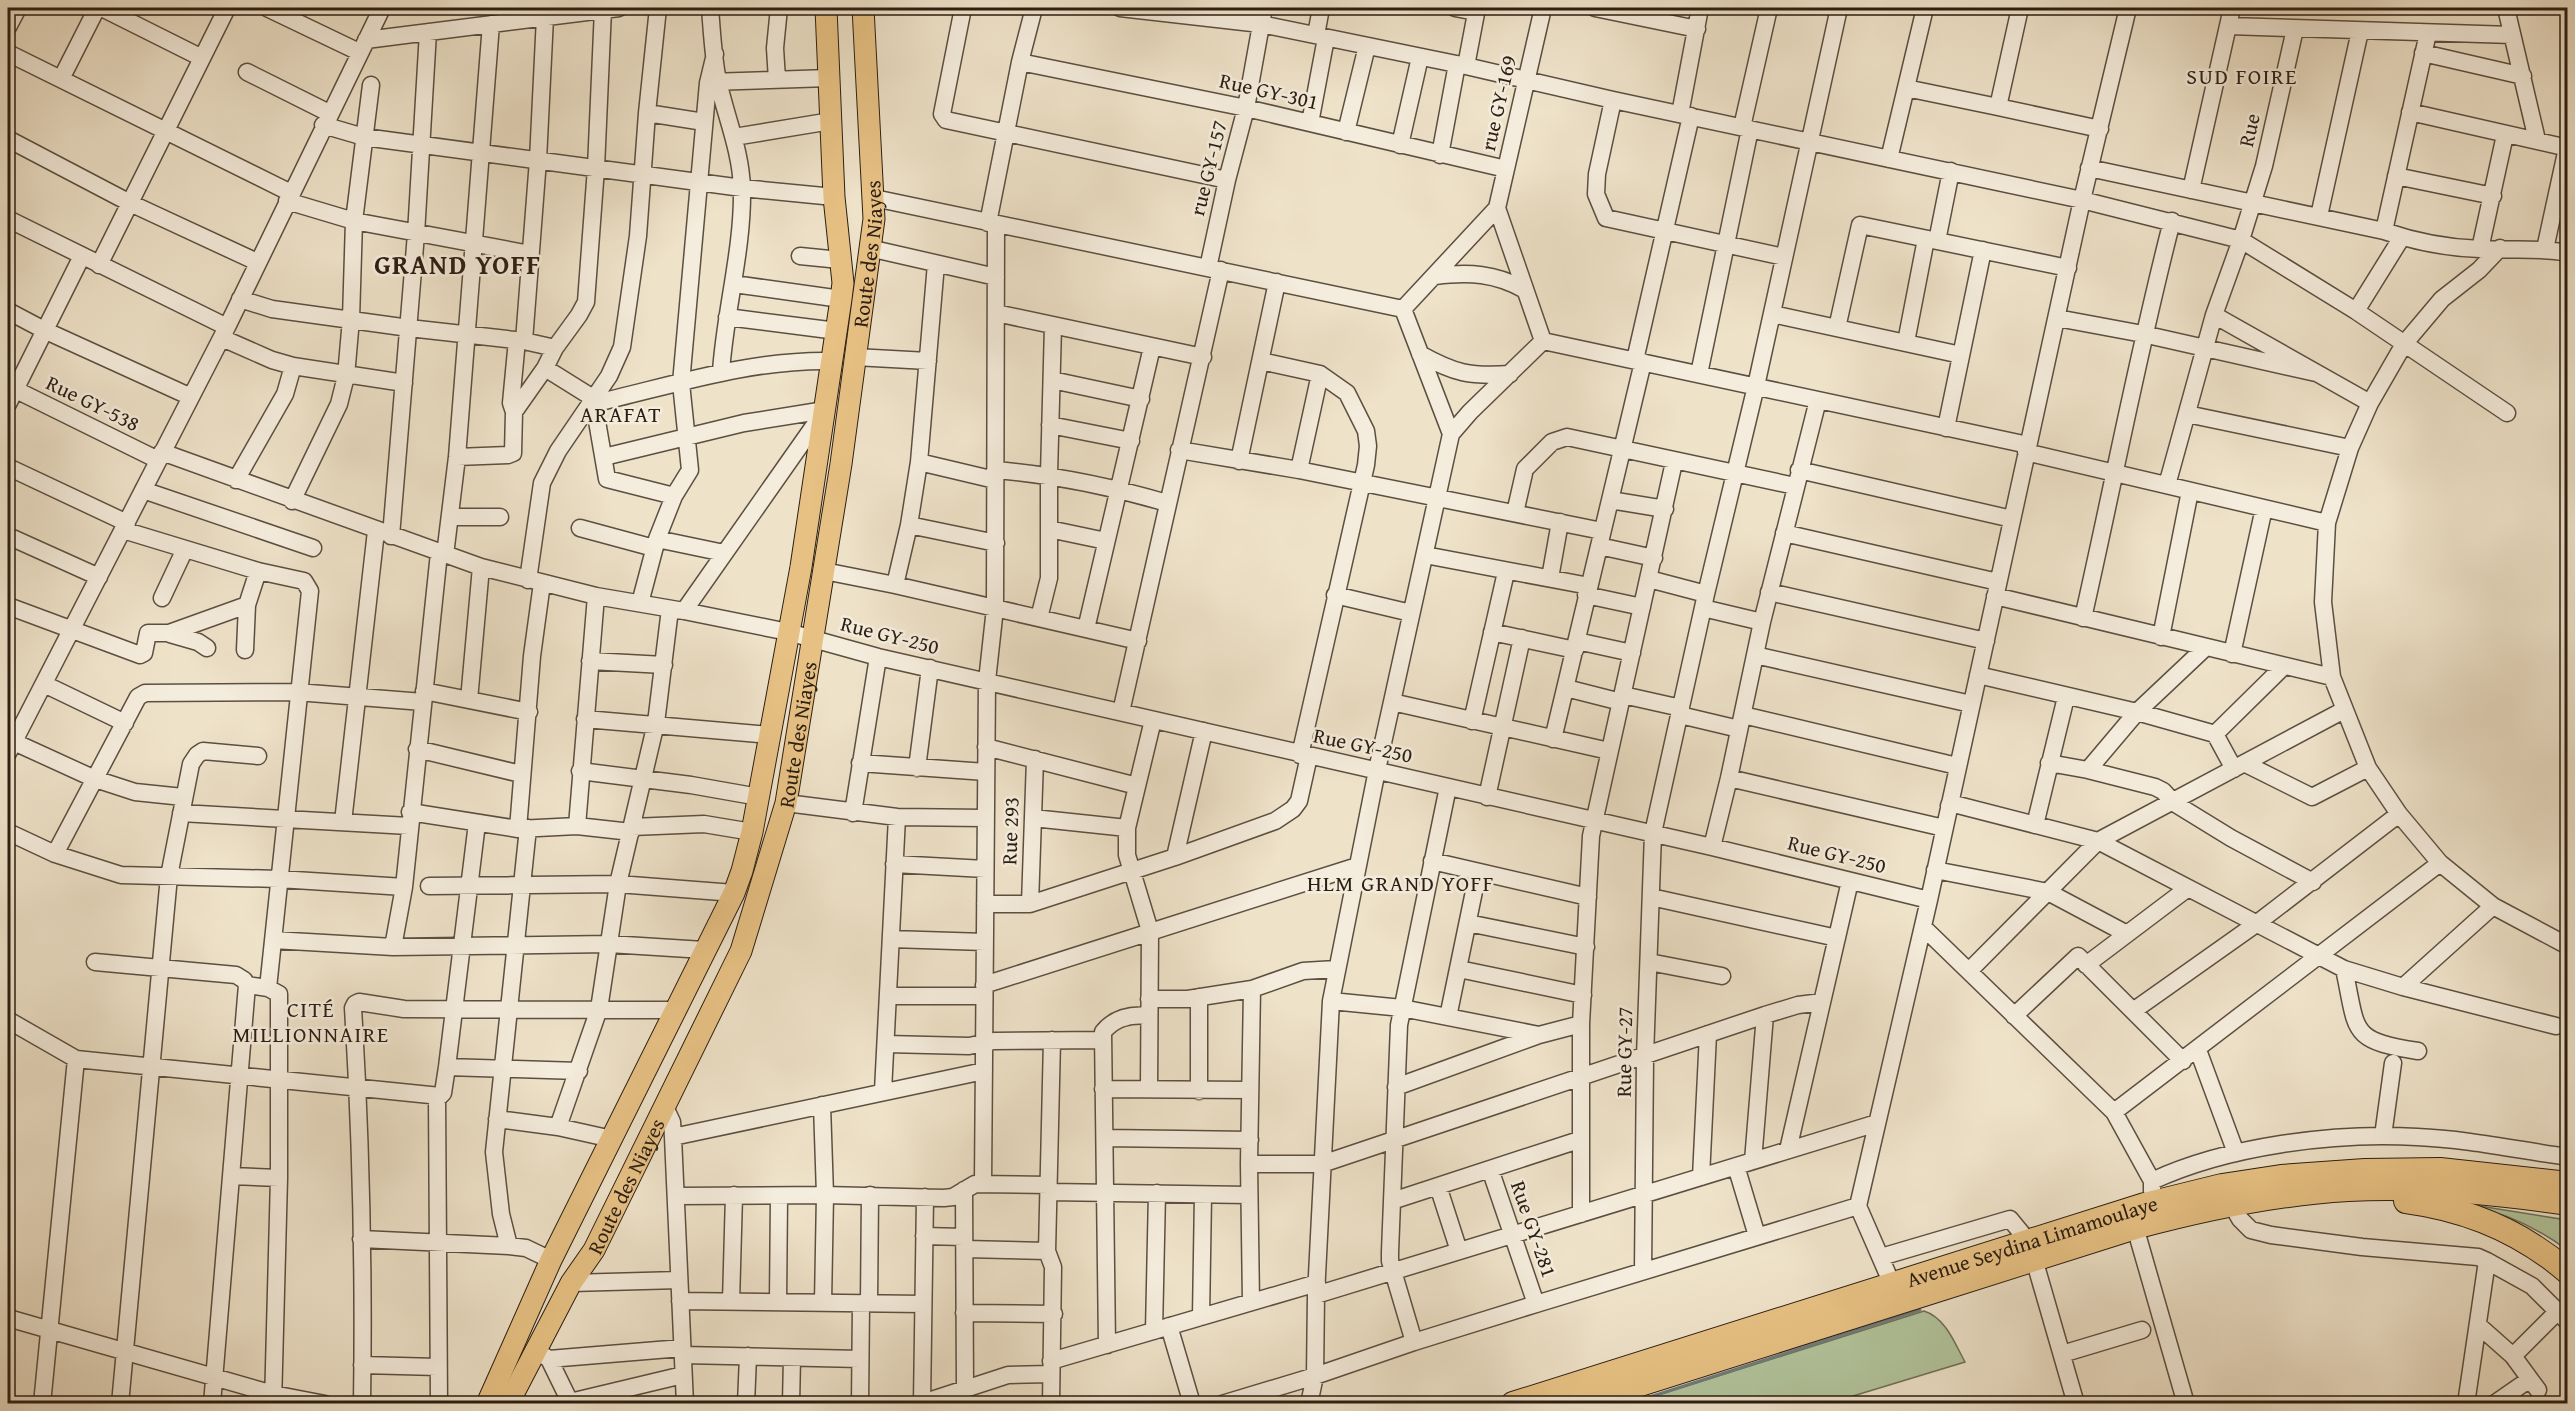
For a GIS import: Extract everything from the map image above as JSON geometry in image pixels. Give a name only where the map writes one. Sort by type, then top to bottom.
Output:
[{"type":"highway","points":[[2440,1170],[2568,1174]]},
{"type":"highway","name":"Avenue Seydina Limamoulaye","points":[[1577,1404],[2031,1250],[2145,1205],[2222,1186],[2281,1177],[2366,1171],[2440,1170],[2568,1184]]},
{"type":"highway","name":"Avenue Seydina Limamoulaye","points":[[1513,1404],[1892,1284],[2184,1214],[2346,1189],[2412,1188],[2474,1191],[2568,1203]]},
{"type":"highway","points":[[2293,1196],[2372,1197],[2449,1209],[2510,1232],[2568,1272]]},
{"type":"main road","name":"Route des Niayes","points":[[487,1404],[551,1260],[734,893],[752,832],[788,632],[842,299],[834,197],[826,8]]},
{"type":"main road","name":"Route des Niayes","points":[[508,1404],[542,1355],[571,1283],[594,1250],[741,951],[786,803],[824,571],[855,357],[874,198],[862,8]]},
{"type":"street","points":[[8,27],[18,8]]},
{"type":"street","points":[[61,79],[97,8]]},
{"type":"street","points":[[102,8],[202,58]]},
{"type":"street","points":[[99,265],[227,8]]},
{"type":"street","points":[[267,8],[362,46],[428,32],[551,13],[611,8],[586,302],[555,348],[545,368],[514,412]]},
{"type":"street","points":[[382,8],[326,119],[225,332],[10,748],[95,779],[182,805],[285,819],[343,822],[410,819],[477,823],[523,829],[577,826],[631,830],[704,824],[752,832]]},
{"type":"street","points":[[509,1245],[501,1214],[494,1152],[522,885],[521,774],[529,712],[542,483],[558,451],[609,376],[622,347],[638,236],[646,113],[658,8]]},
{"type":"street","points":[[640,603],[655,544],[674,495],[690,470],[681,383],[704,122],[713,82],[715,54],[710,8]]},
{"type":"street","points":[[777,80],[775,48],[779,8]]},
{"type":"street","points":[[963,8],[943,118],[1227,180]]},
{"type":"street","points":[[983,1184],[987,681],[994,608],[996,543],[996,277],[992,224],[1006,133],[1020,62],[1034,8]]},
{"type":"street","points":[[1120,8],[1262,16],[1321,37],[1951,171],[2172,221],[2241,240],[2356,311],[2507,413]]},
{"type":"street","points":[[1310,123],[1321,37],[1321,8]]},
{"type":"street","points":[[1440,155],[1476,10],[1455,8]]},
{"type":"street","name":"rue GY-169","points":[[1497,208],[1543,8]]},
{"type":"street","points":[[1595,8],[1619,10],[1697,29]]},
{"type":"street","points":[[1553,739],[1622,448],[1685,115],[1700,8]]},
{"type":"street","points":[[1699,374],[1769,8]]},
{"type":"street","name":"Rue GY-27","points":[[1643,1271],[1645,1057],[1653,833],[1704,601],[1756,386],[1839,8]]},
{"type":"street","points":[[1889,159],[1925,8]]},
{"type":"street","points":[[1998,106],[2020,8]]},
{"type":"street","points":[[1892,1284],[1858,1206],[1923,927],[2082,200],[2128,8]]},
{"type":"street","points":[[2191,190],[2232,8]]},
{"type":"street","points":[[2506,8],[2537,140]]},
{"type":"street","points":[[457,457],[513,453],[514,412],[512,403],[530,254],[551,13]]},
{"type":"street","name":"rue GY-157","points":[[1121,712],[1179,450],[1203,357],[1227,180],[1246,108],[1262,16]]},
{"type":"street","points":[[393,946],[404,886],[417,749],[457,457],[491,24]]},
{"type":"street","points":[[2229,26],[2511,35]]},
{"type":"street","name":"Rue","points":[[2167,485],[2214,315],[2241,240],[2269,146],[2295,29]]},
{"type":"street","points":[[2319,216],[2360,31]]},
{"type":"street","points":[[343,822],[357,697],[404,383],[416,234],[428,32]]},
{"type":"street","points":[[2384,231],[2428,33]]},
{"type":"street","points":[[1346,132],[1366,46]]},
{"type":"street","points":[[8,53],[289,197],[354,221],[530,254]]},
{"type":"street","points":[[2423,53],[2523,76]]},
{"type":"street","points":[[1400,145],[1420,57]]},
{"type":"street","name":"Rue GY-301","points":[[1020,62],[1246,108],[1506,169]]},
{"type":"street","points":[[247,72],[326,119],[364,137],[742,188],[834,197]]},
{"type":"street","points":[[713,82],[829,78]]},
{"type":"street","points":[[713,82],[734,137],[742,188],[734,284],[727,318],[721,372]]},
{"type":"street","points":[[292,501],[339,404],[346,376],[351,319],[354,221],[371,85]]},
{"type":"street","points":[[1906,88],[2100,129]]},
{"type":"street","points":[[1613,100],[1597,174],[1596,194],[1606,218],[1784,257]]},
{"type":"street","points":[[2410,112],[2567,148],[2545,249]]},
{"type":"street","points":[[646,113],[704,122]]},
{"type":"street","points":[[734,137],[831,121]]},
{"type":"street","points":[[2480,249],[2505,135]]},
{"type":"street","points":[[8,139],[130,203],[257,262]]},
{"type":"street","points":[[2090,168],[2319,216],[2402,237],[2480,249],[2545,249],[2568,253]]},
{"type":"street","points":[[1906,342],[1951,171]]},
{"type":"street","points":[[2396,176],[2493,196]]},
{"type":"street","points":[[874,198],[1403,309]]},
{"type":"street","points":[[1403,309],[1497,208],[1543,341]]},
{"type":"street","points":[[8,219],[225,332],[272,360],[346,376],[404,383]]},
{"type":"street","points":[[2083,618],[2116,473],[2143,334],[2172,221]]},
{"type":"street","points":[[1837,328],[1860,225],[2068,268]]},
{"type":"street","points":[[2356,311],[2402,237]]},
{"type":"street","points":[[869,248],[996,277]]},
{"type":"street","points":[[2500,248],[2479,270],[2442,300],[2404,344],[2370,403],[2350,448],[2327,523],[2323,602],[2332,677],[2368,768],[2399,814],[2440,863],[2493,906],[2568,946]]},
{"type":"street","points":[[1946,428],[1983,250]]},
{"type":"street","points":[[10,394],[82,256]]},
{"type":"street","points":[[800,256],[840,260]]},
{"type":"street","points":[[895,585],[909,525],[919,462],[936,264]]},
{"type":"street","points":[[1435,276],[1459,273],[1487,274],[1509,281],[1525,290]]},
{"type":"street","points":[[1239,461],[1277,282]]},
{"type":"street","points":[[734,284],[842,299]]},
{"type":"street","points":[[240,299],[272,309],[521,341],[555,348]]},
{"type":"street","points":[[1403,309],[1451,434]]},
{"type":"street","points":[[8,311],[190,397]]},
{"type":"street","points":[[996,313],[1203,357]]},
{"type":"street","points":[[1772,314],[1961,355]]},
{"type":"street","points":[[2214,315],[2370,403]]},
{"type":"street","points":[[727,318],[837,331]]},
{"type":"street","points":[[2057,318],[2143,334],[2316,373]]},
{"type":"street","points":[[1039,618],[1049,578],[1053,326]]},
{"type":"street","points":[[1543,341],[1946,428],[2116,473],[2327,523]]},
{"type":"street","points":[[1310,1404],[1315,1377],[1322,1164],[1331,1001],[1411,613],[1451,434],[1470,412],[1543,341]]},
{"type":"street","points":[[1086,629],[1152,347]]},
{"type":"street","points":[[1420,354],[1450,370],[1483,376],[1510,374]]},
{"type":"street","points":[[855,357],[928,361]]},
{"type":"street","points":[[545,368],[594,400],[681,383],[721,372],[798,360],[833,361]]},
{"type":"street","points":[[985,904],[1030,904],[1175,857],[1275,821],[1293,809],[1299,801],[1305,755],[1335,595],[1362,483],[1368,446],[1366,431],[1347,393],[1320,374],[1261,361]]},
{"type":"street","points":[[236,480],[285,393],[293,366]]},
{"type":"street","points":[[1299,470],[1320,374]]},
{"type":"street","points":[[1052,380],[1141,399]]},
{"type":"street","name":"Rue GY-538","points":[[10,394],[160,456],[236,480],[481,567]]},
{"type":"street","points":[[594,400],[606,477],[609,480],[674,495]]},
{"type":"street","points":[[1712,847],[1769,592],[1818,400]]},
{"type":"street","points":[[604,456],[744,423],[825,410]]},
{"type":"street","points":[[558,1127],[598,1010],[618,884],[656,723],[664,665],[677,610],[724,554],[825,410]]},
{"type":"street","points":[[2187,414],[2350,448]]},
{"type":"street","points":[[1050,425],[1131,441]]},
{"type":"street","points":[[1515,513],[1525,469],[1552,442],[1567,437],[1734,474],[1797,478],[2012,519]]},
{"type":"street","points":[[1179,450],[1299,470],[1560,522],[1654,558]]},
{"type":"street","points":[[919,462],[995,475],[1049,474],[1119,489],[1167,503]]},
{"type":"street","points":[[1581,1214],[1579,1140],[1581,1024],[1594,820],[1674,462]]},
{"type":"street","points":[[8,467],[125,527],[185,549],[258,571],[304,581],[308,585],[310,591],[297,692],[268,988]]},
{"type":"street","points":[[143,490],[313,548]]},
{"type":"street","points":[[2161,637],[2190,491]]},
{"type":"street","points":[[1610,500],[1665,509]]},
{"type":"street","points":[[2232,654],[2264,508]]},
{"type":"street","points":[[450,517],[500,517]]},
{"type":"street","points":[[1550,578],[1560,522]]},
{"type":"street","points":[[909,525],[996,543]]},
{"type":"street","points":[[580,528],[655,544],[724,554]]},
{"type":"street","points":[[1049,529],[1106,541]]},
{"type":"street","points":[[1784,532],[1996,589],[2083,618],[2332,677]]},
{"type":"street","points":[[8,536],[99,577]]},
{"type":"street","points":[[162,598],[185,549]]},
{"type":"street","points":[[1425,555],[1506,572],[1550,578],[1642,607]]},
{"type":"street","points":[[469,700],[481,567]]},
{"type":"street","name":"Rue GY-250","points":[[481,567],[596,596],[788,632],[878,657],[1653,833],[1929,900]]},
{"type":"street","points":[[245,650],[247,605],[258,571]]},
{"type":"street","points":[[824,571],[1138,641]]},
{"type":"street","points":[[1472,720],[1506,572]]},
{"type":"street","points":[[1649,579],[1762,622]]},
{"type":"street","points":[[1769,592],[1986,641]]},
{"type":"street","points":[[1335,595],[1411,613]]},
{"type":"street","points":[[577,826],[596,596]]},
{"type":"street","points":[[169,633],[247,605]]},
{"type":"street","points":[[8,606],[140,655],[144,653],[148,633],[169,633],[191,639],[207,648]]},
{"type":"street","points":[[1492,632],[1632,652]]},
{"type":"street","points":[[1487,796],[1522,638]]},
{"type":"street","points":[[2088,770],[2137,712],[2205,647]]},
{"type":"street","points":[[1755,655],[1971,704]]},
{"type":"street","points":[[852,813],[878,657]]},
{"type":"street","points":[[590,661],[664,665]]},
{"type":"street","points":[[2215,734],[2284,666]]},
{"type":"street","points":[[917,768],[930,668]]},
{"type":"street","points":[[1978,675],[2137,712],[2215,734],[2239,766],[2312,797],[2368,768]]},
{"type":"street","points":[[44,684],[124,723]]},
{"type":"street","points":[[1566,688],[1957,766]]},
{"type":"street","points":[[55,854],[138,697],[145,693],[297,692],[357,697],[424,697],[469,700],[529,712]]},
{"type":"street","points":[[2034,825],[2066,697]]},
{"type":"street","points":[[1392,702],[1608,751]]},
{"type":"street","points":[[1969,971],[2098,841],[2174,803],[2344,710]]},
{"type":"street","points":[[585,719],[656,723],[770,735]]},
{"type":"street","points":[[1149,1089],[1150,931],[1125,842],[1153,720]]},
{"type":"street","points":[[1175,857],[1204,731]]},
{"type":"street","points":[[986,747],[1137,786]]},
{"type":"street","points":[[417,749],[521,774]]},
{"type":"street","points":[[120,1404],[169,876],[182,805],[191,764],[203,751],[258,756]]},
{"type":"street","name":"Rue 293","points":[[1030,904],[1035,759]]},
{"type":"street","points":[[860,763],[986,772]]},
{"type":"street","points":[[2049,763],[2148,784],[2163,791],[2174,803],[2231,838],[2313,882]]},
{"type":"street","points":[[580,771],[691,784],[759,798]]},
{"type":"street","points":[[1729,778],[1944,828]]},
{"type":"street","points":[[1414,1342],[1393,1271],[1390,1252],[1396,1087],[1402,1008],[1448,787]]},
{"type":"street","points":[[786,803],[897,817],[986,818]]},
{"type":"street","points":[[1949,806],[1950,803],[2098,841],[2344,969],[2403,987],[2556,1026]]},
{"type":"street","points":[[2133,1011],[2313,882],[2399,814]]},
{"type":"street","points":[[884,1091],[897,817]]},
{"type":"street","points":[[1033,818],[1127,828]]},
{"type":"street","points":[[8,1020],[76,1059],[437,1097],[443,1093],[447,1067],[477,823]]},
{"type":"street","points":[[8,832],[55,854],[121,874],[404,886]]},
{"type":"street","points":[[1431,861],[1588,897]]},
{"type":"street","points":[[2114,1112],[2440,863]]},
{"type":"street","points":[[894,864],[985,869]]},
{"type":"street","points":[[888,996],[984,991],[1150,931],[1357,866]]},
{"type":"street","points":[[1935,870],[2048,892],[2127,934]]},
{"type":"street","points":[[1448,1017],[1478,872]]},
{"type":"street","points":[[1788,1150],[1850,881]]},
{"type":"street","points":[[429,886],[618,884],[734,893]]},
{"type":"street","points":[[2086,964],[2188,888]]},
{"type":"street","points":[[1651,897],[1837,938]]},
{"type":"street","points":[[2403,987],[2493,906]]},
{"type":"street","points":[[1468,923],[1586,947]]},
{"type":"street","points":[[1923,927],[2114,1112],[2152,1180],[2152,1191],[2145,1205]]},
{"type":"street","points":[[891,939],[985,942]]},
{"type":"street","points":[[273,940],[393,946],[609,944],[704,950]]},
{"type":"street","points":[[2014,1016],[2078,956],[2183,1061]]},
{"type":"street","points":[[95,962],[236,975],[247,985],[212,1404]]},
{"type":"street","points":[[1649,962],[1722,976]]},
{"type":"street","points":[[1107,1345],[1107,1192],[1103,1032],[1115,1021],[1149,1008],[1252,989],[1303,971],[1336,969]]},
{"type":"street","points":[[1459,969],[1584,995]]},
{"type":"street","points":[[2344,969],[2357,1025],[2362,1035],[2385,1046],[2418,1051]]},
{"type":"street","points":[[247,985],[268,988],[276,991],[280,997],[279,1178],[273,1399]]},
{"type":"street","points":[[1251,1302],[1249,1164],[1252,989]]},
{"type":"street","points":[[1199,997],[1199,1091]]},
{"type":"street","points":[[1331,1001],[1402,1008],[1539,1035]]},
{"type":"street","points":[[362,1404],[358,1089],[353,1008],[355,1004],[359,1002],[404,1009],[677,1010]]},
{"type":"street","points":[[1249,1164],[1322,1164],[1765,1015],[1798,1005],[1822,1002]]},
{"type":"street","points":[[1753,1161],[1765,1015]]},
{"type":"street","points":[[1396,1087],[1539,1035],[1581,1024]]},
{"type":"street","points":[[1701,1177],[1708,1034]]},
{"type":"street","points":[[1051,1404],[1053,1267],[1047,1251],[1052,1040]]},
{"type":"street","points":[[886,1044],[969,1046],[994,1041],[1102,1040]]},
{"type":"street","points":[[2198,1050],[2236,1153]]},
{"type":"street","points":[[42,1404],[76,1059]]},
{"type":"street","points":[[2383,1136],[2393,1063]]},
{"type":"street","points":[[447,1067],[579,1071]]},
{"type":"street","points":[[673,1137],[984,1071]]},
{"type":"street","points":[[1103,1089],[1250,1090]]},
{"type":"street","points":[[437,1097],[439,1404]]},
{"type":"street","points":[[822,1105],[825,1195],[823,1303]]},
{"type":"street","points":[[664,1107],[672,1122],[685,1404]]},
{"type":"street","points":[[497,1119],[558,1127],[612,1139]]},
{"type":"street","points":[[925,1197],[920,1403],[1008,1375],[1051,1367],[1107,1345],[1251,1302],[1393,1271],[1877,1123]]},
{"type":"street","points":[[2152,1180],[2236,1153],[2317,1140],[2383,1136],[2420,1137],[2568,1157]]},
{"type":"street","points":[[1106,1138],[1250,1140]]},
{"type":"street","points":[[1392,1201],[1579,1140]]},
{"type":"street","points":[[1736,1166],[1757,1236]]},
{"type":"street","name":"Rue GY-281","points":[[1490,1169],[1536,1304]]},
{"type":"street","points":[[232,1176],[279,1178]]},
{"type":"street","points":[[676,1196],[953,1197],[975,1184],[1107,1192],[1249,1195]]},
{"type":"street","points":[[1438,1186],[1459,1251]]},
{"type":"street","points":[[964,1190],[965,1389]]},
{"type":"street","points":[[1157,1193],[1161,1329],[1192,1404]]},
{"type":"street","points":[[731,1302],[734,1195]]},
{"type":"street","points":[[860,1404],[860,1359],[870,1195]]},
{"type":"street","points":[[1201,1317],[1203,1195]]},
{"type":"street","points":[[778,1302],[779,1196]]},
{"type":"street","points":[[2232,1205],[2240,1219],[2251,1230],[2271,1235],[2362,1247],[2478,1257],[2487,1261],[2532,1286],[2563,1316],[2513,1356]]},
{"type":"street","points":[[1222,1404],[1315,1377],[1414,1342],[1536,1304],[1858,1206]]},
{"type":"street","points":[[1881,1257],[2010,1219],[2031,1250],[2076,1404]]},
{"type":"street","points":[[2135,1227],[2186,1404]]},
{"type":"street","points":[[924,1236],[964,1243],[1047,1251]]},
{"type":"street","points":[[361,1239],[509,1245],[526,1248],[551,1260]]},
{"type":"street","points":[[2466,1404],[2487,1261]]},
{"type":"street","points":[[571,1283],[679,1280]]},
{"type":"street","points":[[680,1301],[923,1304]]},
{"type":"street","points":[[964,1313],[1054,1314]]},
{"type":"street","points":[[8,1318],[213,1377],[273,1399],[325,1404]]},
{"type":"street","points":[[2478,1325],[2513,1356],[2534,1385],[2494,1404]]},
{"type":"street","points":[[2062,1354],[2142,1330]]},
{"type":"street","points":[[683,1376],[570,1402],[542,1355],[682,1352],[860,1359]]},
{"type":"street","points":[[746,1404],[748,1356]]},
{"type":"street","points":[[791,1404],[792,1358]]},
{"type":"street","points":[[362,1365],[438,1367]]},
{"type":"green space","points":[[2467,1204],[2567,1220],[2567,1250],[2544,1234],[2520,1222]]},
{"type":"green space","points":[[1924,1311],[1932,1314],[1944,1325],[1965,1362],[1830,1403],[1633,1403]]},
{"type":"waterway","points":[[1628,1404],[1920,1310]]},
{"type":"district","name":"SUD FOIRE","points":[[2242,76]]},
{"type":"district","name":"GRAND YOFF","points":[[458,264]]},
{"type":"district","name":"ARAFAT","points":[[621,414]]},
{"type":"district","name":"HLM GRAND YOFF","points":[[1401,883]]},
{"type":"district","name":"CITÉ MILLIONNAIRE","points":[[311,1022]]}]
